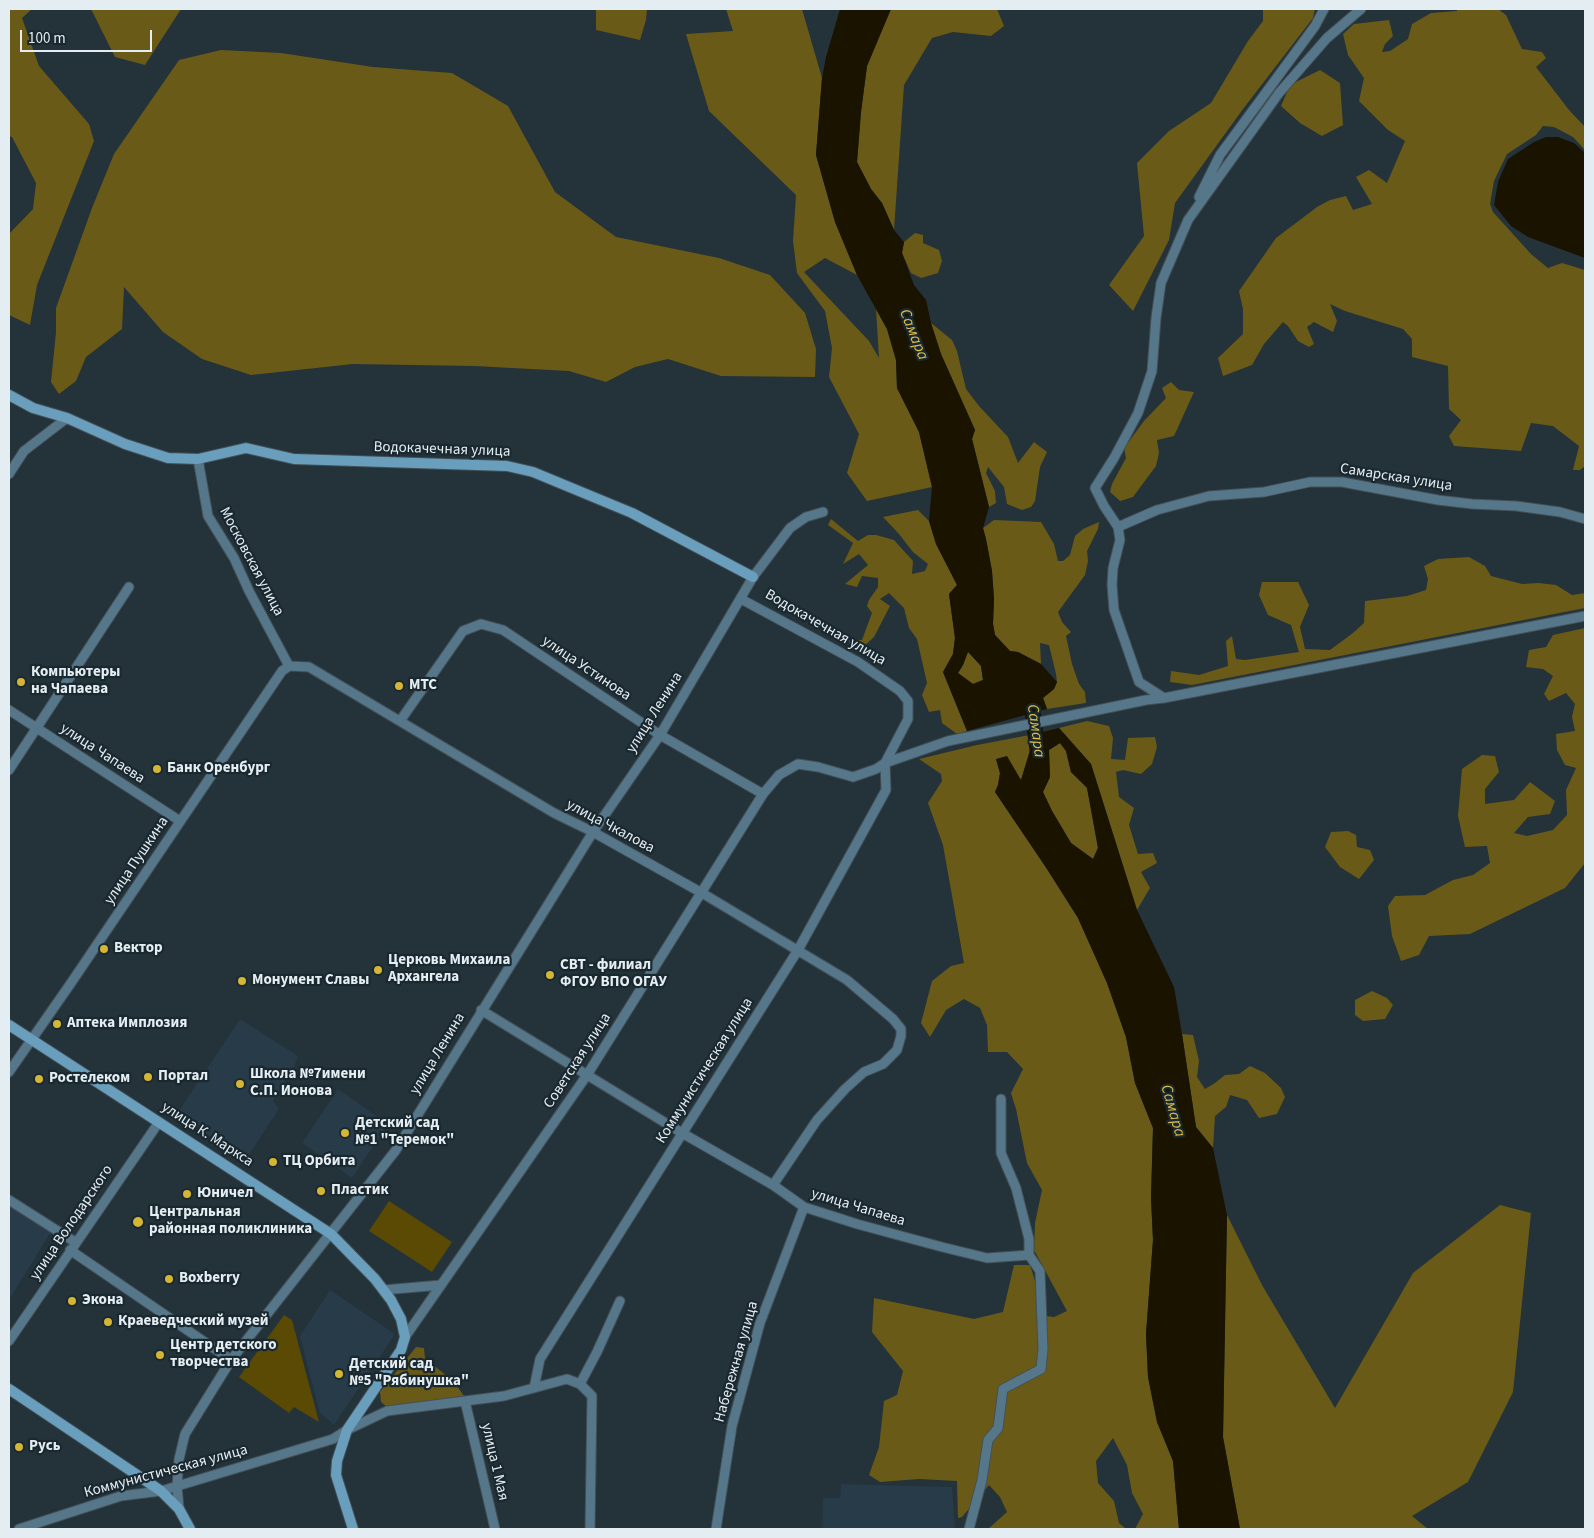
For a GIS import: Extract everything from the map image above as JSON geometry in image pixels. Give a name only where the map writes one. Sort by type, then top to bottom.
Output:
[{"type":"street","points":[[1164,698],[1139,682],[1114,610],[1112,585],[1120,540],[1118,527],[1095,488],[1114,458],[1138,413],[1152,371],[1161,283],[1188,220],[1220,155],[1315,26],[1324,9]]},
{"type":"street","points":[[1188,220],[1280,93],[1326,38],[1361,9]]},
{"type":"street","points":[[9,395],[33,408],[67,418],[125,444],[168,458],[198,460]]},
{"type":"street","points":[[9,474],[24,451],[67,418]]},
{"type":"street","name":"Водокачечная улица","points":[[198,460],[246,448],[294,460],[507,466],[533,472],[632,513],[753,577]]},
{"type":"street","name":"Московская улица","points":[[198,460],[208,516],[234,558],[249,591],[289,666]]},
{"type":"street","name":"Самарская улица","points":[[1118,527],[1158,510],[1209,496],[1264,492],[1310,482],[1342,482],[1455,502],[1516,506],[1560,512],[1585,519]]},
{"type":"street","name":"улица Ленина","points":[[180,1508],[177,1486],[179,1459],[185,1434],[231,1360],[396,1150],[593,832],[660,735],[753,577],[790,528],[806,517],[823,512]]},
{"type":"street","points":[[9,770],[129,587]]},
{"type":"street","name":"Водокачечная улица","points":[[741,599],[858,662],[900,691],[908,701],[908,718],[885,763]]},
{"type":"street","points":[[763,794],[779,775],[798,764],[818,767],[853,777],[876,770],[885,763],[948,741],[1146,700],[1585,616]]},
{"type":"street","name":"улица Устинова","points":[[400,721],[464,631],[481,624],[503,630],[660,735],[763,794]]},
{"type":"street","name":"улица Чкалова","points":[[289,666],[309,667],[554,812],[702,893],[848,980],[893,1019],[901,1029],[902,1036],[897,1050],[883,1064],[864,1072],[845,1089],[817,1120],[773,1185]]},
{"type":"street","name":"улица Пушкина","points":[[9,1072],[72,983],[282,671],[289,666]]},
{"type":"street","name":"улица Чапаева","points":[[9,710],[180,821]]},
{"type":"street","name":"Коммунистическая улица","points":[[534,1388],[540,1359],[798,950],[886,790],[885,763]]},
{"type":"street","name":"Советская улица","points":[[405,1336],[587,1075],[763,794]]},
{"type":"street","name":"улица Чапаева","points":[[481,1010],[682,1133],[773,1185],[804,1207],[867,1227],[987,1258],[1029,1255]]},
{"type":"street","name":"улица К. Маркса","points":[[9,1025],[331,1234],[375,1279],[383,1290],[401,1319],[405,1336]]},
{"type":"street","points":[[969,1529],[982,1480],[988,1440],[998,1428],[1003,1389],[1041,1369],[1043,1350],[1040,1271],[1029,1255],[1029,1239],[1016,1188],[1001,1153],[1001,1099]]},
{"type":"street","name":"улица Володарского","points":[[9,1341],[159,1122]]},
{"type":"street","points":[[9,1200],[231,1360]]},
{"type":"street","name":"Набережная улица","points":[[716,1529],[732,1426],[760,1323],[804,1207]]},
{"type":"street","points":[[383,1290],[441,1285]]},
{"type":"street","points":[[590,1529],[592,1396],[580,1384],[620,1302]]},
{"type":"street","points":[[353,1529],[336,1475],[337,1460],[347,1430],[401,1350],[405,1336]]},
{"type":"street","name":"Коммунистическая улица","points":[[24,1529],[122,1496],[161,1491],[333,1439],[347,1430],[387,1411],[504,1396],[567,1379],[580,1384]]},
{"type":"street","points":[[9,1389],[161,1491],[180,1508],[190,1529]]},
{"type":"street","name":"улица 1 Мая","points":[[465,1401],[495,1529]]},
{"type":"shaded area","points":[[9,9],[32,9],[22,18],[39,66],[89,124],[94,141],[37,285],[30,325],[9,315],[9,234],[33,209],[36,183],[12,137],[9,136]]},
{"type":"shaded area","points":[[91,9],[181,9],[145,65],[115,57]]},
{"type":"shaded area","points":[[596,9],[647,9],[640,40],[596,30]]},
{"type":"shaded area","points":[[726,9],[802,9],[822,78],[816,155],[835,222],[857,275],[825,258],[804,272],[869,341],[879,358],[876,309],[887,329],[896,360],[897,388],[919,432],[932,487],[867,501],[847,473],[859,434],[829,377],[832,348],[825,311],[797,273],[793,241],[796,195],[709,111],[686,34],[733,31]]},
{"type":"shaded area","points":[[891,9],[997,9],[1004,26],[991,36],[953,32],[932,38],[904,85],[894,230],[882,203],[871,189],[857,162],[867,66]]},
{"type":"shaded area","points":[[1263,9],[1315,9],[1313,18],[1243,109],[1175,203],[1169,240],[1133,311],[1109,285],[1144,236],[1137,163],[1169,131],[1211,103],[1248,41],[1263,21]]},
{"type":"shaded area","points":[[1457,9],[1498,9],[1506,15],[1522,49],[1542,52],[1546,58],[1536,67],[1569,110],[1585,127],[1585,150],[1573,137],[1554,127],[1543,126],[1536,135],[1507,154],[1494,181],[1490,204],[1493,212],[1531,254],[1548,268],[1562,263],[1585,270],[1585,466],[1580,470],[1573,470],[1579,446],[1553,426],[1531,423],[1521,451],[1454,446],[1449,436],[1461,420],[1449,409],[1448,366],[1412,357],[1412,339],[1403,329],[1345,311],[1330,304],[1337,321],[1333,332],[1314,322],[1307,327],[1314,344],[1309,347],[1298,341],[1283,322],[1264,344],[1252,365],[1223,376],[1218,358],[1243,334],[1243,309],[1239,291],[1276,238],[1317,207],[1330,200],[1346,196],[1353,210],[1372,204],[1356,177],[1369,170],[1387,183],[1405,141],[1388,130],[1359,101],[1364,78],[1348,55],[1343,34],[1354,24],[1389,20],[1393,36],[1385,44],[1382,52],[1390,51],[1408,39],[1412,24],[1431,13],[1457,11]]},
{"type":"shaded area","points":[[221,50],[281,53],[373,67],[452,73],[508,106],[555,192],[616,237],[719,258],[770,275],[805,313],[816,349],[815,377],[721,376],[668,359],[635,367],[606,382],[569,371],[474,366],[353,364],[251,375],[202,359],[163,332],[124,287],[122,329],[86,357],[76,381],[59,394],[51,382],[56,332],[56,308],[92,208],[114,154],[179,60]]},
{"type":"shaded area","points":[[1320,70],[1340,83],[1343,125],[1322,136],[1300,123],[1281,106],[1290,85]]},
{"type":"shaded area","points":[[915,233],[923,235],[923,243],[939,250],[942,261],[938,273],[921,278],[911,273],[902,253],[904,242]]},
{"type":"shaded area","points":[[931,323],[952,340],[957,351],[966,389],[1008,437],[1018,463],[1034,442],[1047,452],[1040,467],[1035,501],[1031,507],[1022,510],[1007,504],[1004,487],[988,467],[986,473],[995,491],[996,503],[989,507],[972,439],[975,430],[941,354]]},
{"type":"shaded area","points":[[1171,382],[1179,390],[1194,392],[1174,436],[1157,440],[1159,453],[1156,466],[1133,497],[1120,501],[1110,492],[1112,484],[1126,458],[1124,448],[1144,421],[1166,398],[1162,388]]},
{"type":"shaded area","points":[[918,510],[929,521],[936,544],[957,585],[949,594],[955,638],[953,654],[943,672],[967,731],[957,734],[942,723],[940,710],[929,712],[922,695],[927,683],[917,639],[909,628],[904,608],[889,593],[880,599],[890,606],[874,637],[860,650],[849,643],[849,640],[862,640],[872,613],[867,606],[878,587],[878,578],[862,576],[857,587],[845,584],[868,565],[859,554],[843,564],[853,543],[828,525],[831,519],[858,541],[868,535],[876,535],[894,540],[913,561],[912,574],[925,571],[928,564],[913,552],[883,517]]},
{"type":"shaded area","points":[[994,520],[1041,522],[1054,544],[1058,561],[1063,561],[1070,555],[1075,536],[1083,529],[1099,522],[1098,529],[1087,551],[1088,561],[1085,575],[1058,612],[1062,622],[1071,632],[1066,636],[1072,664],[1079,684],[1085,692],[1086,703],[1047,709],[1043,698],[1054,689],[1057,682],[1049,645],[1040,643],[1041,664],[1018,652],[1010,651],[995,635],[992,571],[983,528]]},
{"type":"shaded area","points":[[1469,557],[1485,566],[1491,576],[1522,584],[1556,585],[1572,595],[1585,593],[1585,608],[1192,685],[1170,682],[1171,671],[1199,675],[1228,666],[1226,641],[1232,636],[1236,659],[1245,660],[1299,652],[1291,625],[1268,615],[1259,595],[1262,582],[1298,582],[1309,605],[1300,627],[1305,649],[1330,650],[1364,623],[1365,601],[1407,596],[1426,590],[1428,579],[1424,566],[1438,559]]},
{"type":"shaded area","points":[[1585,628],[1585,863],[1565,888],[1470,934],[1429,936],[1419,955],[1401,961],[1392,936],[1388,906],[1395,896],[1425,895],[1453,880],[1473,875],[1490,863],[1487,846],[1465,847],[1458,816],[1462,769],[1482,755],[1495,756],[1499,772],[1485,789],[1485,804],[1514,800],[1530,782],[1555,801],[1550,814],[1528,817],[1514,833],[1527,836],[1553,830],[1567,815],[1566,790],[1576,768],[1565,765],[1557,750],[1556,734],[1575,731],[1572,717],[1575,704],[1566,693],[1549,701],[1544,694],[1553,676],[1543,669],[1526,667],[1529,650],[1546,647],[1553,635]]},
{"type":"shaded area","points":[[968,651],[981,666],[983,680],[973,684],[958,673]]},
{"type":"shaded area","points":[[1087,721],[1109,726],[1113,738],[1111,759],[1125,760],[1128,738],[1155,737],[1157,747],[1152,764],[1141,774],[1123,770],[1116,772],[1119,797],[1134,808],[1129,825],[1138,854],[1153,853],[1157,863],[1141,872],[1150,888],[1137,910],[1091,764],[1059,728]]},
{"type":"shaded area","points":[[1035,734],[1021,780],[996,759],[1000,773],[995,792],[1078,918],[1107,983],[1126,1037],[1135,1083],[1153,1128],[1151,1198],[1153,1240],[1146,1334],[1148,1377],[1157,1422],[1173,1461],[1179,1529],[1135,1529],[1143,1514],[1132,1493],[1127,1465],[1113,1438],[1096,1461],[1098,1483],[1114,1501],[1119,1523],[1126,1529],[988,1529],[1007,1512],[1000,1497],[989,1485],[962,1517],[958,1518],[957,1481],[919,1479],[880,1482],[869,1475],[879,1447],[884,1401],[897,1395],[903,1371],[872,1332],[874,1298],[974,1319],[1003,1312],[1014,1265],[1030,1265],[1046,1316],[1054,1317],[1067,1311],[1034,1250],[1035,1223],[1042,1190],[1027,1163],[1011,1093],[1023,1069],[1007,1052],[988,1052],[987,1025],[980,1008],[964,999],[946,1010],[930,1037],[921,1023],[932,981],[951,966],[964,963],[943,845],[928,803],[942,781],[941,774],[919,759]]},
{"type":"shaded area","points":[[1060,743],[1066,751],[1071,772],[1087,787],[1098,848],[1093,859],[1071,843],[1043,792],[1050,777],[1049,750]]},
{"type":"shaded area","points":[[1348,831],[1356,835],[1357,847],[1370,850],[1374,860],[1359,879],[1340,867],[1325,847],[1331,832]]},
{"type":"shaded area","points":[[1372,991],[1387,998],[1393,1005],[1385,1019],[1363,1021],[1355,1015],[1355,1000]]},
{"type":"shaded area","name":"Школа №7имени С.П. Ионова","points":[[240,1019],[298,1056],[294,1067],[273,1101],[279,1109],[246,1159],[176,1115]]},
{"type":"shaded area","points":[[1182,1034],[1193,1035],[1199,1061],[1197,1077],[1205,1089],[1225,1075],[1239,1074],[1250,1066],[1265,1073],[1281,1088],[1285,1097],[1277,1114],[1259,1118],[1247,1100],[1230,1095],[1226,1107],[1215,1116],[1213,1148],[1196,1127]]},
{"type":"shaded area","name":"Детский сад №1 \"Теремок\"","points":[[338,1089],[388,1124],[352,1178],[302,1143]]},
{"type":"shaded area","points":[[389,1201],[452,1242],[432,1272],[369,1231]]},
{"type":"shaded area","points":[[1500,1205],[1531,1213],[1513,1392],[1468,1482],[1412,1516],[1428,1529],[1240,1529],[1223,1437],[1227,1215],[1262,1285],[1335,1408],[1413,1273]]},
{"type":"shaded area","points":[[9,1206],[51,1232],[9,1300]]},
{"type":"shaded area","name":"Детский сад №5 \"Рябинушка\"","points":[[330,1290],[395,1334],[334,1425],[320,1413],[300,1336]]},
{"type":"shaded area","points":[[284,1315],[292,1320],[319,1422],[294,1407],[289,1413],[239,1377]]},
{"type":"shaded area","points":[[416,1347],[424,1348],[425,1358],[454,1382],[464,1396],[387,1407],[381,1402],[380,1392]]},
{"type":"shaded area","points":[[841,1484],[952,1487],[955,1529],[822,1529],[823,1498],[840,1498]]},
{"type":"water","points":[[840,9],[891,9],[867,66],[857,162],[871,189],[882,203],[894,230],[904,242],[902,253],[914,285],[926,300],[941,354],[975,430],[972,439],[989,507],[983,528],[992,571],[995,635],[1010,651],[1018,652],[1041,664],[1057,682],[1054,689],[1043,698],[1047,709],[967,731],[943,672],[953,654],[955,638],[949,594],[957,585],[936,544],[929,521],[932,487],[919,432],[897,388],[896,360],[887,329],[857,275],[835,222],[816,155],[822,78]],"holes":[[[968,652],[981,666],[983,680],[973,684],[958,673]]]},
{"type":"water","points":[[1546,137],[1558,137],[1574,143],[1585,153],[1585,258],[1528,237],[1511,226],[1494,205],[1498,182],[1508,159],[1534,142]]},
{"type":"water","points":[[1059,728],[1091,764],[1137,910],[1174,987],[1196,1127],[1213,1148],[1227,1215],[1223,1437],[1240,1529],[1179,1529],[1173,1461],[1157,1422],[1148,1377],[1146,1334],[1153,1240],[1151,1198],[1153,1128],[1135,1083],[1126,1037],[1107,983],[1078,918],[995,792],[1000,773],[996,759],[1007,756],[1021,780],[1035,734]],"holes":[[[1060,743],[1066,751],[1071,772],[1087,788],[1098,848],[1093,859],[1071,843],[1043,792],[1050,777],[1049,750]]]},
{"type":"waterway","name":"Самара","points":[[1030,692],[1038,754]]},
{"type":"place","name":"Компьютеры на Чапаева","points":[[21,682]]},
{"type":"place","name":"МТС","points":[[399,686]]},
{"type":"place","name":"Банк Оренбург","points":[[157,769]]},
{"type":"place","name":"Вектор","points":[[104,949]]},
{"type":"place","name":"Церковь Михаила Архангела","points":[[378,970]]},
{"type":"place","name":"СВТ - филиал ФГОУ ВПО ОГАУ","points":[[550,975]]},
{"type":"place","name":"Монумент Славы","points":[[242,981]]},
{"type":"place","name":"Аптека Имплозия","points":[[57,1024]]},
{"type":"place","name":"Портал","points":[[148,1077]]},
{"type":"place","name":"Ростелеком","points":[[39,1079]]},
{"type":"place","name":"Школа №7имени С.П. Ионова","points":[[240,1084]]},
{"type":"place","name":"Детский сад №1 \"Теремок\"","points":[[345,1133]]},
{"type":"place","name":"ТЦ Орбита","points":[[273,1162]]},
{"type":"place","name":"Пластик","points":[[321,1191]]},
{"type":"place","name":"Юничел","points":[[187,1194]]},
{"type":"place","name":"Центральная районная поликлиника","points":[[138,1222]]},
{"type":"place","name":"Boxberry","points":[[169,1279]]},
{"type":"place","name":"Экона","points":[[72,1301]]},
{"type":"place","name":"Краеведческий музей","points":[[108,1322]]},
{"type":"place","name":"Центр детского творчества","points":[[160,1355]]},
{"type":"place","name":"Детский сад №5 \"Рябинушка\"","points":[[339,1374]]},
{"type":"place","name":"Русь","points":[[19,1447]]}]
